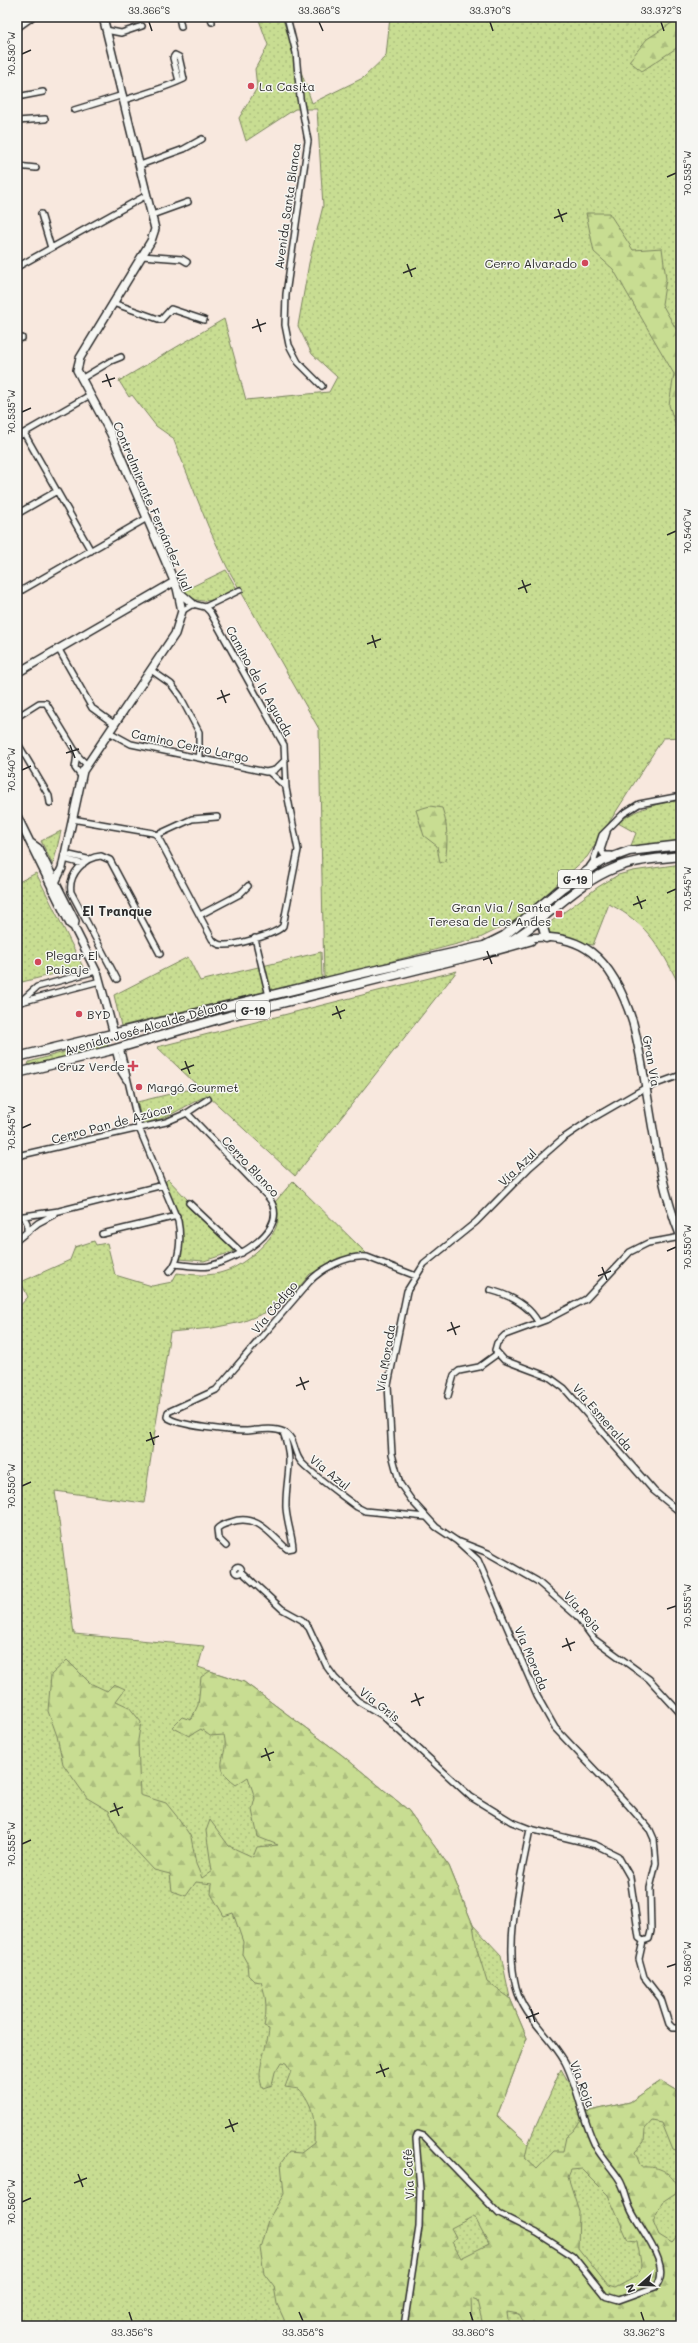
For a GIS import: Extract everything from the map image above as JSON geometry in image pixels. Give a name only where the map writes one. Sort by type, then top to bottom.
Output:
[{"type":"main road","points":[[17,26],[31,17]]},
{"type":"main road","name":"Contralmirante Fernández Vial","points":[[55,888],[63,862],[81,776],[177,630],[182,611],[174,582],[111,434],[80,379],[77,370],[79,360],[142,256],[154,233],[152,215],[103,17]]},
{"type":"main road","points":[[19,670],[174,582]]},
{"type":"main road","points":[[178,592],[194,604]]},
{"type":"main road","points":[[17,816],[55,888]]},
{"type":"main road","points":[[31,843],[38,848],[70,924],[74,927],[100,980],[116,1038],[123,1041],[167,1032]]},
{"type":"main road","name":"G-19","points":[[487,949],[586,870],[602,861],[620,854],[681,845]]},
{"type":"main road","name":"G-19","points":[[487,949],[512,941],[541,921],[593,879],[615,867],[642,860],[681,856]]},
{"type":"main road","points":[[562,904],[575,888],[600,871],[602,861]]},
{"type":"main road","points":[[48,869],[53,871],[63,862]]},
{"type":"main road","points":[[542,906],[539,914],[543,938]]},
{"type":"main road","name":"Gran Vía","points":[[512,941],[535,937],[573,943],[585,948],[599,957],[611,971],[625,1000],[633,1023],[668,1202],[681,1237]]},
{"type":"main road","name":"Gran Vía","points":[[487,949],[543,938]]},
{"type":"main road","name":"Avenida José Alcalde Délano","points":[[17,1057],[60,1048],[269,996],[487,949]]},
{"type":"main road","name":"Avenida José Alcalde Délano","points":[[17,1073],[118,1048],[167,1032],[487,949]]},
{"type":"main road","points":[[30,1070],[26,1065],[28,1060],[58,1052],[60,1048]]},
{"type":"main road","points":[[17,1061],[17,1069]]},
{"type":"street","points":[[179,17],[181,27]]},
{"type":"street","name":"Avenida Santa Blanca","points":[[287,17],[296,53],[300,98],[308,141],[286,294],[285,324],[289,345],[298,362],[322,386]]},
{"type":"street","points":[[106,30],[121,33],[142,26]]},
{"type":"street","points":[[74,110],[123,98],[179,81]]},
{"type":"street","points":[[17,96],[43,92]]},
{"type":"street","points":[[17,121],[45,119]]},
{"type":"street","points":[[140,165],[179,152],[202,139]]},
{"type":"street","points":[[17,166],[36,168]]},
{"type":"street","points":[[17,267],[147,195]]},
{"type":"street","points":[[152,215],[188,202]]},
{"type":"street","points":[[41,214],[51,248]]},
{"type":"street","points":[[142,256],[182,259],[187,262]]},
{"type":"street","points":[[113,303],[161,320],[166,317],[167,312],[171,310],[204,320]]},
{"type":"street","points":[[80,379],[111,361],[121,357]]},
{"type":"street","points":[[17,437],[90,395]]},
{"type":"street","points":[[24,433],[91,551]]},
{"type":"street","points":[[17,514],[57,491]]},
{"type":"street","points":[[17,592],[147,518]]},
{"type":"street","points":[[182,611],[194,604],[205,607],[240,590]]},
{"type":"street","name":"Camino de la Aguada","points":[[157,836],[212,939],[219,944],[227,945],[278,932],[283,926],[286,917],[298,850],[286,788],[285,760],[282,738],[214,619],[205,607]]},
{"type":"street","points":[[58,648],[92,708],[114,724]]},
{"type":"street","points":[[151,670],[174,688],[193,720],[200,737],[199,758]]},
{"type":"street","name":"Contralmirante Fernández Vial","points":[[17,717],[40,703],[46,703],[77,754],[87,765]]},
{"type":"street","name":"Camino Cerro Largo","points":[[109,732],[127,743],[269,772]]},
{"type":"street","points":[[17,742],[49,796],[50,803]]},
{"type":"street","name":"Contralmirante Fernández Vial","points":[[77,754],[75,768],[81,776]]},
{"type":"street","points":[[285,760],[277,769],[269,772],[286,788]]},
{"type":"street","points":[[586,870],[593,862],[600,840],[623,814],[639,804],[681,796]]},
{"type":"street","points":[[72,819],[153,833],[157,836],[192,819],[217,817]]},
{"type":"street","points":[[602,861],[600,851],[607,832]]},
{"type":"street","points":[[601,847],[601,852],[604,855],[620,854]]},
{"type":"street","points":[[63,862],[85,861],[102,856],[110,860],[160,954]]},
{"type":"street","points":[[85,861],[72,880],[71,892],[117,979]]},
{"type":"street","points":[[200,915],[240,894],[248,886]]},
{"type":"street","points":[[254,938],[269,996]]},
{"type":"street","points":[[19,1003],[37,987],[96,971]]},
{"type":"street","points":[[70,978],[73,988]]},
{"type":"street","points":[[19,1003],[100,980]]},
{"type":"street","points":[[118,1048],[121,1072],[126,1081],[139,1128],[177,1216],[180,1237],[175,1264],[169,1272]]},
{"type":"street","name":"Vía Azul","points":[[416,1276],[424,1264],[472,1226],[530,1167],[562,1139],[592,1118],[645,1088],[681,1075]]},
{"type":"street","name":"Cerro Pan de Azúcar","points":[[17,1156],[166,1122],[187,1113],[208,1099]]},
{"type":"street","name":"Cerro Blanco","points":[[175,1264],[206,1266],[242,1253],[273,1224],[276,1217],[274,1207],[268,1197],[187,1113]]},
{"type":"street","points":[[17,1218],[59,1211],[163,1185]]},
{"type":"street","points":[[188,1203],[242,1253]]},
{"type":"street","points":[[17,1240],[59,1211]]},
{"type":"street","points":[[102,1234],[177,1216]]},
{"type":"street","points":[[24,1217],[28,1223],[27,1232]]},
{"type":"street","points":[[448,1396],[454,1375],[459,1371],[479,1367],[497,1354],[497,1343],[505,1335],[538,1322],[586,1299],[630,1252],[648,1243],[681,1237]]},
{"type":"street","name":"Vía Código","points":[[283,1432],[271,1430],[237,1431],[213,1428],[174,1422],[167,1417],[168,1412],[216,1390],[309,1282],[324,1270],[349,1259],[363,1256],[416,1276]]},
{"type":"street","name":"Vía Morada","points":[[416,1276],[407,1291],[390,1372],[388,1404],[396,1476],[405,1492],[426,1517],[436,1527],[457,1541],[481,1565],[537,1696],[555,1728],[650,1830],[654,1839],[656,1863],[650,1888],[651,1931],[649,1939],[643,1941],[638,1958],[644,1978],[661,1999],[669,2024],[673,2028],[681,2028]]},
{"type":"street","points":[[490,1290],[505,1294],[520,1303],[530,1311],[538,1322]]},
{"type":"street","name":"Vía Esmeralda","points":[[497,1354],[504,1360],[549,1377],[564,1388],[654,1491],[681,1513]]},
{"type":"street","points":[[226,1546],[218,1538],[217,1529],[226,1523],[245,1520],[255,1522],[267,1528],[287,1549],[293,1548],[286,1507],[291,1470],[288,1448],[283,1432]]},
{"type":"street","name":"Vía Azul","points":[[283,1432],[292,1440],[301,1462],[357,1507],[365,1510],[426,1517]]},
{"type":"street","name":"Vía Roja","points":[[457,1541],[488,1554],[537,1581],[577,1616],[594,1639],[649,1679],[681,1714]]},
{"type":"street","name":"Vía Gris","points":[[241,1571],[282,1609],[302,1620],[315,1638],[331,1673],[358,1701],[382,1715],[471,1797],[503,1818],[530,1829]]},
{"type":"street","points":[[530,1829],[596,1845],[618,1856],[630,1877],[639,1938],[643,1941]]},
{"type":"street","name":"Vía Roja","points":[[499,2214],[537,2233],[573,2256],[605,2296],[619,2300],[655,2287],[660,2282],[662,2268],[631,2210],[620,2180],[596,2147],[572,2076],[564,2060],[528,2016],[520,2002],[515,1985],[512,1943],[530,1829]]},
{"type":"street","name":"Vía Café","points":[[404,2326],[419,2227],[420,2188],[417,2136],[421,2134],[424,2136],[499,2214]]},
{"type":"green space","points":[[258,17],[282,17],[312,103],[363,78],[386,56],[390,17],[681,17],[681,737],[663,738],[587,857],[520,918],[480,938],[324,979],[319,729],[227,567],[208,526],[173,438],[156,426],[132,395],[129,397],[119,381],[224,319],[246,400],[329,392],[337,377],[312,354],[298,326],[309,263],[323,206],[317,109],[295,109],[246,141],[239,118],[257,88],[255,69],[268,45]]},
{"type":"green space","points":[[681,17],[681,45],[642,71],[629,61],[647,39]]},
{"type":"green space","points":[[586,213],[609,213],[633,250],[662,248],[666,279],[662,304],[681,338],[681,442],[669,405],[674,374],[613,269],[594,252]]},
{"type":"green space","points":[[226,570],[237,589],[230,593],[216,599],[203,601],[196,600],[183,591]]},
{"type":"green space","points":[[681,800],[681,840],[630,848],[636,833],[618,823],[640,810]]},
{"type":"green space","points":[[430,806],[442,808],[444,814],[447,834],[446,855],[445,861],[440,863],[437,846],[424,836],[416,810]]},
{"type":"green space","points":[[61,831],[53,865],[41,841]]},
{"type":"green space","points":[[681,864],[681,989],[653,939],[634,920],[609,904],[593,945],[548,938],[545,926],[598,887],[618,875],[633,871]]},
{"type":"green space","points":[[36,873],[83,967],[22,982],[17,964],[17,883]]},
{"type":"green space","points":[[321,952],[322,978],[121,1026],[114,995],[188,957],[200,981]]},
{"type":"green space","points":[[457,971],[295,1176],[207,1095],[168,1116],[143,1125],[137,1102],[199,1087],[157,1047]]},
{"type":"green space","points":[[106,1040],[108,1046],[59,1059],[28,1065],[29,1062]]},
{"type":"green space","points":[[168,1179],[187,1199],[189,1208],[235,1251],[204,1261],[179,1259],[182,1239],[181,1229],[173,1202],[164,1183]]},
{"type":"green space","points":[[293,1181],[368,1255],[356,1256],[310,1274],[291,1297],[272,1310],[242,1322],[212,1328],[170,1332],[144,1503],[55,1491],[74,1634],[204,1646],[198,1667],[244,1682],[342,1755],[408,1810],[449,1866],[473,1925],[501,1955],[510,1998],[527,2038],[497,2116],[528,2144],[561,2069],[586,2112],[630,2102],[661,2081],[678,2091],[681,2088],[681,2326],[17,2326],[17,1309],[28,1297],[21,1282],[70,1260],[75,1247],[94,1241],[96,1245],[107,1243],[115,1275],[152,1286],[172,1282],[177,1273],[208,1275],[226,1271],[240,1264],[256,1252],[270,1238],[278,1221],[278,1213],[275,1202]]},
{"type":"green space","points":[[67,1660],[90,1683],[107,1691],[114,1684],[125,1689],[116,1701],[129,1707],[141,1722],[138,1740],[140,1795],[166,1803],[179,1819],[191,1837],[196,1864],[202,1878],[212,1871],[206,1831],[210,1820],[229,1846],[253,1857],[257,1847],[278,1845],[258,1837],[252,1810],[255,1798],[248,1777],[236,1785],[224,1772],[222,1761],[225,1750],[224,1735],[210,1736],[201,1729],[189,1736],[172,1727],[182,1717],[191,1720],[198,1705],[201,1677],[210,1671],[244,1682],[342,1755],[408,1810],[449,1866],[473,1925],[477,1949],[487,1982],[510,1998],[527,2038],[497,2116],[528,2144],[525,2158],[537,2169],[554,2151],[563,2151],[566,2137],[574,2130],[586,2112],[630,2102],[661,2081],[678,2091],[681,2088],[681,2153],[673,2150],[662,2123],[652,2121],[645,2129],[644,2142],[635,2152],[641,2167],[655,2168],[665,2171],[673,2179],[680,2190],[662,2202],[653,2221],[659,2235],[672,2243],[681,2232],[681,2326],[526,2326],[519,2314],[507,2312],[509,2326],[488,2326],[482,2321],[477,2301],[471,2299],[472,2322],[463,2320],[459,2326],[287,2326],[277,2304],[274,2286],[264,2273],[260,2248],[268,2220],[284,2194],[281,2163],[289,2152],[301,2153],[314,2143],[314,2121],[311,2107],[299,2089],[285,2087],[291,2071],[286,2063],[281,2062],[275,2072],[272,2085],[263,2088],[260,2075],[269,2029],[264,2027],[266,2015],[265,1999],[261,1982],[254,1981],[248,1975],[247,1963],[242,1954],[243,1942],[233,1913],[224,1916],[211,1894],[212,1884],[196,1882],[186,1896],[172,1891],[170,1874],[154,1870],[119,1832],[109,1811],[87,1798],[63,1764],[57,1736],[48,1711],[51,1675]],"holes":[[[582,2169],[608,2195],[628,2240],[637,2241],[641,2266],[640,2271],[632,2279],[615,2288],[608,2286],[578,2248],[579,2211],[568,2177],[571,2170]],[[474,2216],[489,2244],[461,2258],[452,2242],[456,2237],[451,2228]]]},
{"type":"place","name":"La Casita","points":[[251,86]]},
{"type":"place","name":"Cerro Alvarado","points":[[585,263]]},
{"type":"place","name":"Gran Via / Santa Teresa de Los Andes","points":[[559,914]]},
{"type":"place","name":"Plegar El Paisaje","points":[[38,962]]},
{"type":"place","name":"BYD","points":[[79,1014]]},
{"type":"place","name":"Cruz Verde","points":[[133,1066]]},
{"type":"place","name":"Margó Gourmet","points":[[139,1087]]},
{"type":"district","name":"El Tranque","points":[[117,910]]}]
